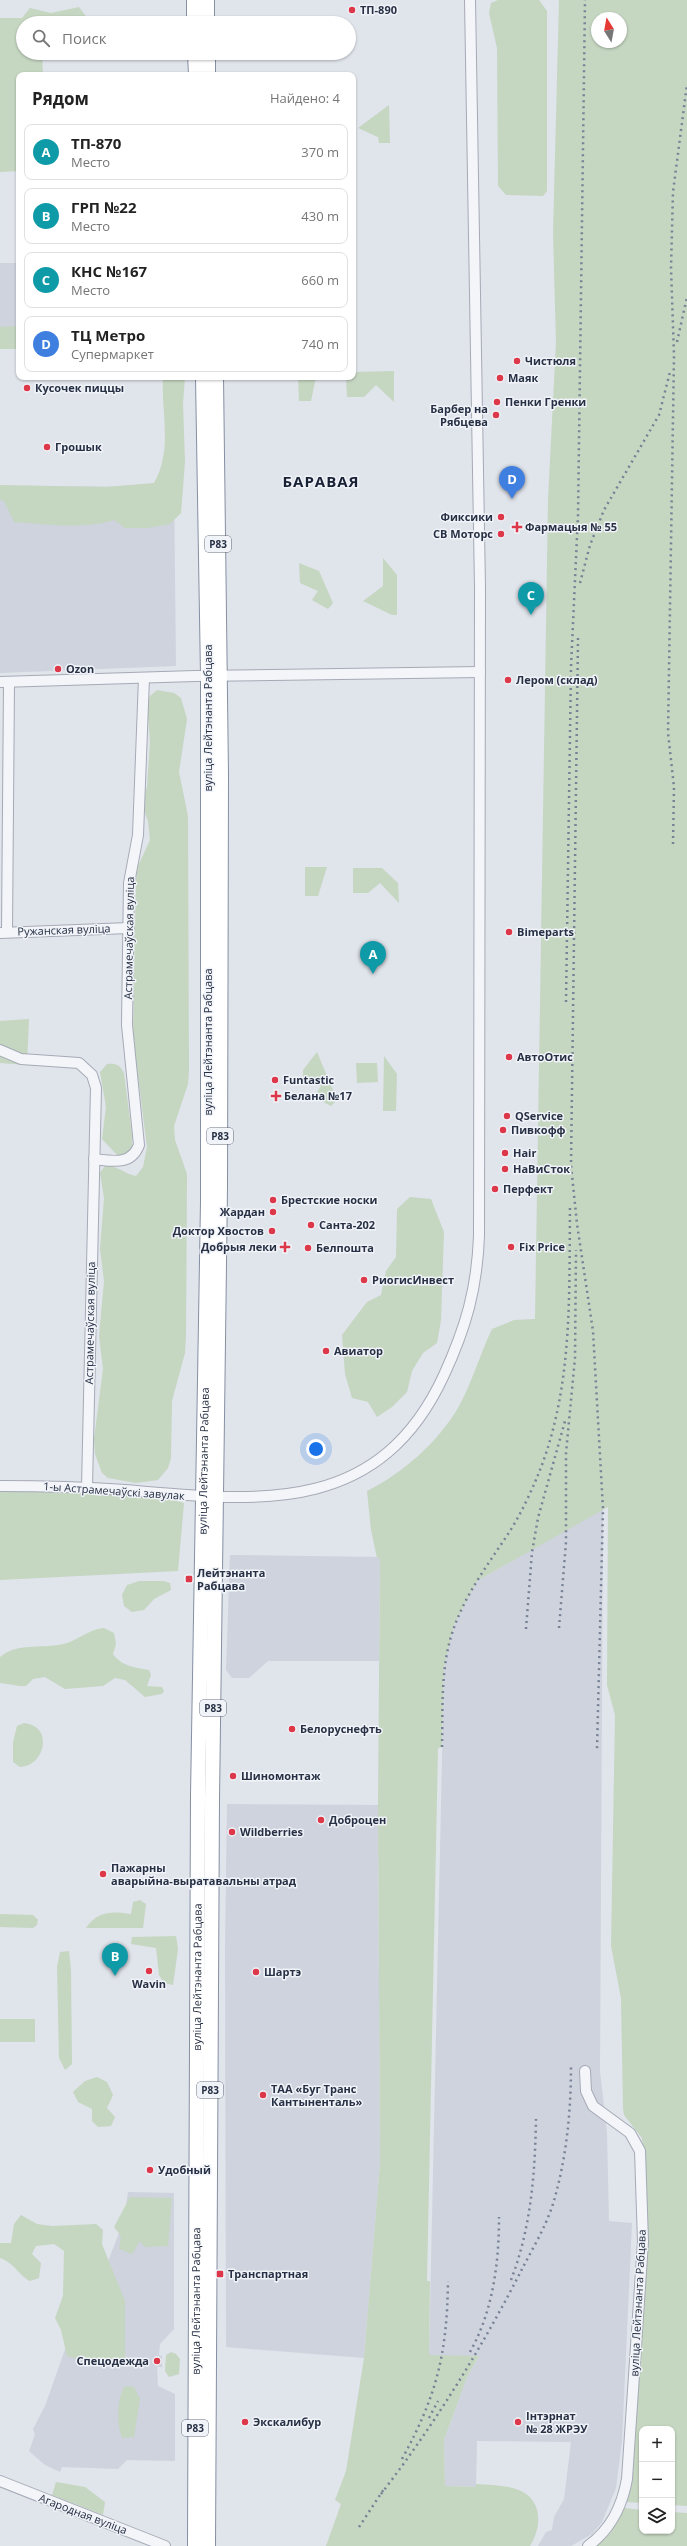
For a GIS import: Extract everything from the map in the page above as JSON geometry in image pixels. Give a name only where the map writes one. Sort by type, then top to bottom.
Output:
[{"type":"highway","points":[[194,0],[194,16]]},
{"type":"highway","points":[[207,0],[207,16]]},
{"type":"highway","points":[[195,60],[196,72]]},
{"type":"highway","points":[[208,60],[208,72]]},
{"type":"highway","name":"вуліца Лейтэнанта Рабцава","points":[[203,380],[214,676]]},
{"type":"highway","name":"вуліца Лейтэнанта Рабцава","points":[[208,2546],[210,1497],[208,1202],[216,380]]},
{"type":"highway","name":"вуліца Лейтэнанта Рабцава","points":[[195,2546],[198,1796],[210,1497]]},
{"type":"street","name":"1-ы Астрамечаўскі завулак","points":[[0,1486],[87,1487],[210,1497],[275,1496],[310,1492],[345,1479],[370,1464],[403,1437],[432,1399],[459,1342],[471,1307],[476,1284],[479,1236],[480,672],[474,124],[470,0]]},
{"type":"street","points":[[4,933],[4,682],[214,676],[480,672]]},
{"type":"street","name":"Астрамечаўская вуліца","points":[[94,1159],[117,1162],[123,1161],[131,1157],[138,1145],[127,1025],[130,872],[138,835],[144,678]]},
{"type":"street","name":"Ружанская вуліца","points":[[4,933],[129,928]]},
{"type":"street","name":"Астрамечаўская вуліца","points":[[0,1050],[21,1059],[65,1060],[84,1066],[94,1081],[97,1097],[94,1159],[87,1487]]},
{"type":"street","name":"вуліца Лейтэнанта Рабцава","points":[[585,2071],[586,2092],[593,2106],[626,2129],[638,2144],[641,2159],[643,2225],[627,2479],[616,2514],[605,2532],[588,2546]]},
{"type":"street","name":"Агародная вуліца","points":[[0,2481],[165,2546]]},
{"type":"shaded area","points":[[0,263],[16,263],[16,327],[0,329]]},
{"type":"shaded area","points":[[0,486],[174,487],[176,666],[0,673]]},
{"type":"shaded area","points":[[603,1509],[600,2071],[607,2133],[609,2221],[632,2223],[622,2441],[616,2488],[602,2522],[592,2534],[571,2546],[538,2546],[546,2532],[552,2530],[554,2517],[564,2499],[571,2442],[477,2441],[476,2487],[445,2486],[444,2440],[468,2375],[479,2356],[429,2356],[444,1667],[454,1625],[477,1581]]},
{"type":"shaded area","points":[[230,1555],[380,1557],[379,1661],[268,1661],[249,1678],[232,1678],[226,1670]]},
{"type":"shaded area","points":[[227,1804],[378,1805],[380,2163],[364,2358],[226,2347],[225,1947]]},
{"type":"shaded area","points":[[128,2192],[174,2193],[174,2329],[160,2344],[159,2355],[162,2356],[162,2367],[157,2367],[158,2386],[175,2394],[175,2461],[127,2460],[118,2469],[62,2467],[60,2472],[45,2465],[29,2451],[35,2435],[33,2429],[45,2406],[68,2341],[76,2344],[124,2220]]},
{"type":"green space","points":[[498,0],[539,0],[547,11],[547,191],[543,196],[506,195],[498,186],[497,48],[489,13],[491,3]]},
{"type":"green space","points":[[559,0],[687,0],[687,2506],[675,2505],[675,2426],[639,2426],[639,2503],[626,2502],[633,2473],[635,2444],[646,2263],[646,2177],[642,2138],[624,2115],[621,1998],[611,1946],[615,1715],[607,1685],[608,1507],[477,1581],[454,1625],[444,1667],[442,1747],[438,1748],[427,2281],[430,2281],[429,2355],[479,2356],[468,2375],[444,2440],[445,2486],[476,2487],[476,2484],[503,2486],[519,2490],[527,2494],[533,2500],[538,2515],[537,2531],[530,2546],[326,2546],[341,2504],[335,2500],[346,2471],[364,2358],[380,2163],[378,1805],[380,1558],[377,1558],[371,1530],[367,1491],[380,1484],[418,1456],[450,1421],[468,1389],[492,1329],[514,1320],[535,1319],[548,499],[556,343],[553,233]]},
{"type":"green space","points":[[79,7],[86,16],[24,16],[30,8],[51,13]]},
{"type":"green space","points":[[0,18],[16,18],[16,60],[42,60],[43,72],[16,72],[16,171],[0,172]]},
{"type":"green space","points":[[389,105],[390,143],[379,143],[378,137],[358,128]]},
{"type":"green space","points":[[16,326],[16,349],[0,349],[0,327]]},
{"type":"green space","points":[[394,371],[394,402],[376,385],[364,397],[347,397],[346,380],[356,380],[356,372]]},
{"type":"green space","points":[[163,380],[185,380],[183,404],[185,462],[181,513],[170,524],[148,528],[125,528],[114,520],[76,526],[14,522],[4,501],[0,500],[0,485],[106,487],[154,483],[160,470],[165,444]]},
{"type":"green space","points":[[298,380],[315,380],[311,401],[299,401]]},
{"type":"green space","points":[[383,558],[397,575],[397,615],[392,615],[363,601],[383,586]]},
{"type":"green space","points":[[299,563],[319,571],[333,603],[328,609],[312,600],[318,591],[300,583]]},
{"type":"green space","points":[[157,690],[174,693],[181,698],[187,719],[179,772],[188,816],[189,1070],[188,1084],[174,1126],[175,1140],[187,1174],[186,1336],[185,1353],[172,1401],[171,1458],[168,1468],[158,1480],[136,1483],[108,1478],[102,1473],[95,1454],[94,1439],[103,1369],[99,1336],[104,1281],[100,1249],[104,1198],[100,1173],[105,1166],[110,1166],[136,1176],[143,1167],[147,1147],[133,1037],[136,878],[138,866],[150,840],[148,821],[142,805],[147,787],[150,742],[147,703],[150,696]]},
{"type":"green space","points":[[305,867],[327,867],[318,896],[305,896]]},
{"type":"green space","points":[[353,868],[382,868],[398,883],[399,903],[380,883],[368,893],[353,893]]},
{"type":"green space","points":[[29,1019],[27,1065],[0,1063],[0,1021]]},
{"type":"green space","points":[[317,1052],[337,1100],[331,1106],[314,1097],[321,1086],[303,1077],[303,1070]]},
{"type":"green space","points":[[384,1056],[397,1074],[396,1111],[383,1111]]},
{"type":"green space","points":[[356,1063],[377,1063],[378,1082],[357,1083]]},
{"type":"green space","points":[[107,1064],[117,1065],[124,1073],[132,1135],[132,1147],[126,1156],[117,1155],[102,1139],[106,1107],[100,1072]]},
{"type":"green space","points":[[410,1197],[431,1199],[444,1232],[441,1320],[437,1343],[423,1353],[412,1371],[407,1392],[392,1407],[377,1417],[368,1402],[352,1398],[345,1374],[342,1335],[367,1302],[381,1295],[386,1271],[396,1257],[397,1209]]},
{"type":"green space","points":[[0,1491],[154,1495],[184,1503],[178,1571],[0,1580]]},
{"type":"green space","points":[[139,1581],[164,1581],[170,1583],[171,1590],[154,1599],[144,1610],[132,1612],[124,1606],[122,1595],[127,1585]]},
{"type":"green space","points":[[104,1628],[114,1633],[116,1644],[113,1654],[116,1658],[129,1666],[149,1670],[151,1675],[147,1686],[162,1687],[164,1691],[162,1694],[145,1697],[125,1680],[115,1678],[103,1686],[65,1689],[45,1677],[33,1679],[26,1686],[0,1683],[0,1657],[8,1652],[24,1647],[50,1646],[67,1643],[89,1632]]},
{"type":"green space","points":[[24,1723],[33,1726],[40,1731],[43,1738],[43,1746],[35,1760],[29,1765],[20,1767],[13,1762],[13,1742],[17,1726]]},
{"type":"green space","points":[[140,1900],[146,1904],[143,1928],[86,1928],[90,1922],[100,1915],[112,1913],[131,1914],[133,1902]]},
{"type":"green space","points":[[0,1914],[33,1915],[38,1920],[37,1925],[33,1928],[0,1927]]},
{"type":"green space","points":[[176,1936],[178,1949],[173,1985],[164,1983],[159,1975],[156,1948],[131,1944],[132,1937]]},
{"type":"green space","points":[[69,1951],[71,1970],[72,2064],[65,2070],[59,2058],[57,1967],[60,1952]]},
{"type":"green space","points":[[0,2019],[35,2019],[35,2042],[0,2042]]},
{"type":"green space","points":[[97,2077],[107,2082],[113,2095],[107,2108],[115,2117],[111,2126],[98,2127],[92,2121],[92,2109],[78,2102],[73,2092],[85,2081]]},
{"type":"green space","points":[[130,2197],[172,2198],[168,2246],[145,2247],[140,2241],[132,2254],[119,2249],[121,2236],[114,2227]]},
{"type":"green space","points":[[21,2215],[37,2224],[52,2226],[96,2224],[103,2230],[102,2244],[125,2301],[125,2362],[106,2365],[67,2356],[61,2330],[55,2318],[63,2296],[64,2251],[54,2244],[36,2246],[32,2254],[41,2263],[39,2278],[30,2281],[13,2266],[0,2258],[0,2243],[11,2243],[14,2224]]},
{"type":"green space","points":[[171,2352],[176,2354],[180,2359],[179,2374],[169,2377],[165,2371],[166,2355]]},
{"type":"green space","points":[[125,2386],[134,2387],[140,2399],[134,2437],[122,2438],[118,2412],[120,2398]]},
{"type":"green space","points":[[56,2482],[85,2487],[105,2502],[103,2515],[52,2495]]},
{"type":"green space","points":[[624,2508],[639,2510],[639,2534],[675,2534],[675,2512],[687,2513],[687,2546],[595,2546],[614,2526]]},
{"type":"railway","points":[[566,1002],[571,667],[578,515],[585,0]]},
{"type":"railway","points":[[673,844],[674,787],[668,733],[674,355],[671,268],[673,192],[687,84]]},
{"type":"railway","points":[[677,342],[687,297]]},
{"type":"railway","points":[[580,583],[590,545],[604,510],[659,415],[670,372]]},
{"type":"railway","points":[[578,638],[571,1165],[577,1224],[593,1331],[603,1509],[597,1750]]},
{"type":"railway","points":[[442,1747],[443,1685],[447,1654],[455,1625],[472,1589],[521,1512],[538,1475],[558,1409],[567,1342],[570,1274],[570,1206]]},
{"type":"railway","points":[[559,1628],[566,1542],[566,1453],[575,1358],[576,1250]]},
{"type":"railway","points":[[526,1629],[532,1552],[538,1518],[565,1421]]},
{"type":"railway","points":[[381,2494],[401,2468],[455,2387],[489,2331],[544,2227],[552,2207],[563,2164],[569,2115],[571,2065]]},
{"type":"railway","points":[[511,2280],[523,2241],[531,2201],[536,2119]]},
{"type":"railway","points":[[470,2352],[484,2320],[493,2286],[498,2252],[499,2217]]},
{"type":"railway","points":[[402,2459],[424,2414],[438,2373],[445,2331],[448,2281]]},
{"type":"railway","points":[[429,2418],[438,2401]]},
{"type":"railway","points":[[359,2527],[384,2489]]},
{"type":"place","name":"ТП-890","points":[[352,10]]},
{"type":"place","name":"Чистюля","points":[[517,361]]},
{"type":"place","name":"Маяк","points":[[500,378]]},
{"type":"place","name":"Кусочек пиццы","points":[[27,388]]},
{"type":"place","name":"Пенки Гренки","points":[[497,402]]},
{"type":"place","name":"Барбер на Рябцева","points":[[496,415]]},
{"type":"place","name":"Грошык","points":[[47,447]]},
{"type":"place","name":"ТЦ Метро","points":[[512,499]]},
{"type":"place","name":"Фиксики","points":[[501,517]]},
{"type":"place","name":"Фармацыя № 55","points":[[517,527]]},
{"type":"place","name":"СВ Моторс","points":[[501,534]]},
{"type":"place","name":"КНС №167","points":[[531,615]]},
{"type":"place","name":"Ozon","points":[[58,669]]},
{"type":"place","name":"Лером (склад)","points":[[508,680]]},
{"type":"place","name":"Bimeparts","points":[[509,932]]},
{"type":"place","name":"ТП-870","points":[[373,974]]},
{"type":"place","name":"АвтоОтис","points":[[509,1057]]},
{"type":"place","name":"Funtastic","points":[[275,1080]]},
{"type":"place","name":"Белана №17","points":[[276,1096]]},
{"type":"place","name":"QService","points":[[507,1116]]},
{"type":"place","name":"Пивкофф","points":[[503,1130]]},
{"type":"place","name":"Hair","points":[[505,1153]]},
{"type":"place","name":"НаВиСток","points":[[505,1169]]},
{"type":"place","name":"Перфект","points":[[495,1189]]},
{"type":"place","name":"Брестские носки","points":[[273,1200]]},
{"type":"place","name":"Жардан","points":[[273,1212]]},
{"type":"place","name":"Санта-202","points":[[311,1225]]},
{"type":"place","name":"Доктор Хвостов","points":[[272,1231]]},
{"type":"place","name":"Добрыя леки","points":[[285,1247]]},
{"type":"place","name":"Fix Price","points":[[511,1247]]},
{"type":"place","name":"Белпошта","points":[[308,1248]]},
{"type":"place","name":"РиогисИнвест","points":[[364,1280]]},
{"type":"place","name":"Авиатор","points":[[326,1351]]},
{"type":"place","name":"Лейтэнанта Рабцава","points":[[189,1579]]},
{"type":"place","name":"Белоруснефть","points":[[292,1729]]},
{"type":"place","name":"Шиномонтаж","points":[[233,1776]]},
{"type":"place","name":"Доброцен","points":[[321,1820]]},
{"type":"place","name":"Wildberries","points":[[232,1832]]},
{"type":"place","name":"Пажарны аварыйна-выратавальны атрад","points":[[103,1874]]},
{"type":"place","name":"Wavin","points":[[149,1971]]},
{"type":"place","name":"Шартэ","points":[[256,1972]]},
{"type":"place","name":"ГРП №22","points":[[115,1976]]},
{"type":"place","name":"ТАА «Буг Транс Кантыненталь»","points":[[263,2095]]},
{"type":"place","name":"Удобный","points":[[150,2170]]},
{"type":"place","name":"Транспартная","points":[[220,2274]]},
{"type":"place","name":"Спецодежда","points":[[157,2361]]},
{"type":"place","name":"Экскалибур","points":[[245,2422]]},
{"type":"place","name":"Інтэрнат № 28 ЖРЭУ","points":[[518,2422]]},
{"type":"district","name":"БАРАВАЯ","points":[[321,482]]}]
